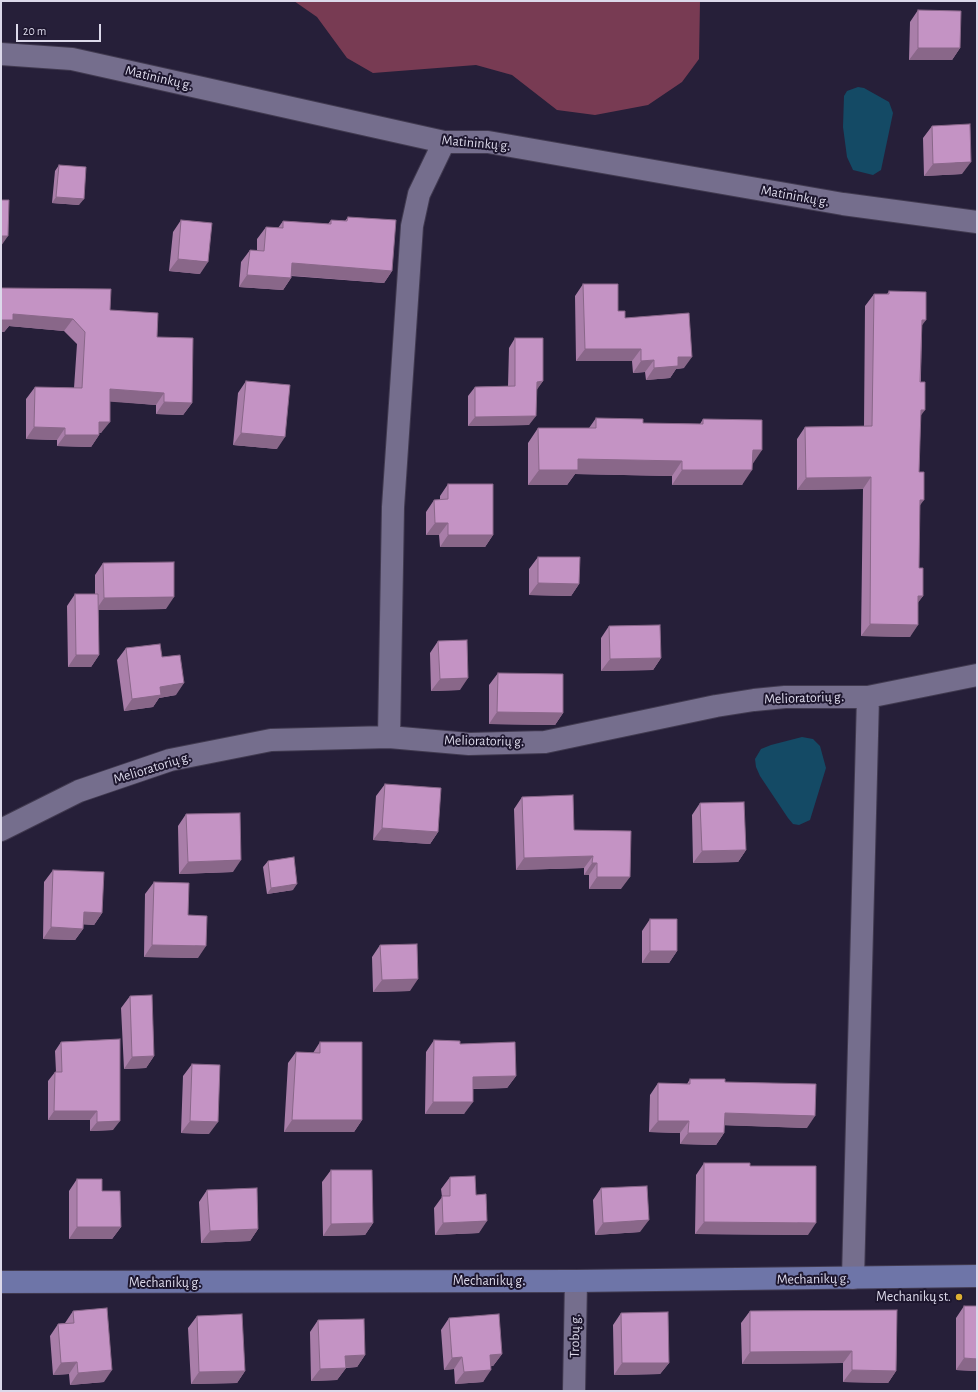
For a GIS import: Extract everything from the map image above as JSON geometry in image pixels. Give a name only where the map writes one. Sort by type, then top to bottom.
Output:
[{"type":"main road","name":"Mechanikų g.","points":[[1,1282],[576,1281],[977,1276]]},
{"type":"street","name":"Matininkų g.","points":[[1,54],[72,59],[444,142],[488,142],[843,204],[977,222]]},
{"type":"street","points":[[389,737],[393,507],[412,226],[419,194],[444,142]]},
{"type":"street","name":"Melioratorių g.","points":[[1,830],[78,791],[170,760],[271,740],[389,737],[469,744],[545,742],[716,706],[754,700],[785,697],[868,697],[977,675]]},
{"type":"street","points":[[853,1278],[868,697]]},
{"type":"street","name":"Trobų g.","points":[[574,1391],[576,1281]]},
{"type":"shaded area","points":[[294,1],[700,1],[699,59],[682,82],[648,105],[595,115],[557,110],[512,75],[476,65],[373,73],[347,58],[317,17]]},
{"type":"water","points":[[858,87],[864,88],[889,102],[893,113],[881,170],[873,175],[853,170],[847,157],[843,127],[844,96],[847,91]]},
{"type":"water","points":[[802,737],[813,739],[820,746],[826,768],[810,820],[799,825],[793,824],[788,818],[760,776],[756,767],[755,759],[761,749]]},
{"type":"building","points":[[918,10],[961,11],[960,48],[918,48]]},
{"type":"building","points":[[970,124],[971,162],[933,164],[932,126]]},
{"type":"building","points":[[59,165],[86,167],[84,199],[56,197]]},
{"type":"building","points":[[1,200],[9,200],[8,236],[1,236]]},
{"type":"building","points":[[348,217],[396,220],[392,271],[292,263],[291,278],[247,275],[250,250],[264,251],[266,227],[283,228],[283,221],[331,224],[331,220],[347,221]]},
{"type":"building","points":[[181,220],[212,223],[208,262],[178,259]]},
{"type":"building","points":[[583,284],[618,284],[618,311],[625,311],[625,318],[689,313],[692,357],[678,357],[678,366],[654,368],[654,360],[641,361],[641,349],[585,349]]},
{"type":"building","points":[[1,288],[111,289],[110,310],[158,313],[157,337],[193,338],[192,403],[164,402],[164,393],[110,389],[110,422],[99,422],[99,435],[65,435],[65,428],[34,427],[35,387],[82,388],[85,332],[73,319],[13,314],[13,320],[1,320]]},
{"type":"building","points":[[889,291],[926,292],[926,320],[922,320],[920,382],[925,382],[925,410],[921,410],[919,472],[924,472],[924,500],[920,500],[919,568],[923,568],[923,596],[918,596],[918,625],[870,624],[871,477],[806,478],[805,427],[872,426],[874,294],[889,294]]},
{"type":"building","points":[[515,338],[543,338],[543,381],[537,382],[536,416],[475,417],[475,387],[515,386]]},
{"type":"building","points":[[246,381],[290,385],[285,437],[241,433]]},
{"type":"building","points":[[596,418],[643,419],[643,423],[703,424],[703,419],[762,420],[762,450],[753,450],[752,470],[682,470],[682,461],[578,459],[578,470],[539,470],[538,428],[596,428]]},
{"type":"building","points":[[448,484],[493,484],[493,535],[448,535],[448,523],[435,523],[434,500],[448,499]]},
{"type":"building","points":[[538,557],[580,557],[579,584],[538,583]]},
{"type":"building","points":[[174,562],[174,597],[104,598],[103,563]]},
{"type":"building","points":[[75,594],[98,594],[99,655],[76,655]]},
{"type":"building","points":[[660,625],[661,658],[610,659],[609,626]]},
{"type":"building","points":[[467,640],[468,678],[440,679],[438,641]]},
{"type":"building","points":[[160,644],[162,657],[180,655],[184,683],[160,687],[161,695],[132,699],[126,648]]},
{"type":"building","points":[[498,673],[563,674],[563,713],[497,712]]},
{"type":"building","points":[[385,784],[441,788],[438,832],[382,828]]},
{"type":"building","points":[[573,795],[574,830],[631,831],[630,877],[597,877],[597,863],[592,863],[593,856],[524,858],[522,797]]},
{"type":"building","points":[[744,802],[746,850],[702,851],[700,803]]},
{"type":"building","points":[[240,813],[241,860],[188,862],[186,814]]},
{"type":"building","points":[[294,857],[297,884],[271,888],[268,861]]},
{"type":"building","points":[[53,870],[104,872],[102,913],[84,912],[83,929],[51,927]]},
{"type":"building","points":[[154,882],[189,883],[188,915],[207,916],[206,946],[152,945]]},
{"type":"building","points":[[650,919],[677,919],[677,951],[650,951]]},
{"type":"building","points":[[417,944],[418,979],[382,980],[380,945]]},
{"type":"building","points":[[152,995],[154,1056],[132,1057],[130,996]]},
{"type":"building","points":[[120,1039],[120,1121],[97,1122],[97,1111],[54,1111],[55,1072],[62,1072],[61,1042]]},
{"type":"building","points":[[434,1040],[460,1041],[460,1044],[515,1042],[516,1076],[473,1077],[473,1102],[433,1102]]},
{"type":"building","points":[[320,1042],[362,1042],[362,1120],[292,1120],[296,1052],[320,1053]]},
{"type":"building","points":[[192,1064],[220,1065],[218,1122],[190,1121]]},
{"type":"building","points":[[690,1079],[725,1079],[725,1082],[816,1084],[815,1116],[725,1113],[724,1133],[688,1133],[689,1121],[658,1121],[658,1083],[690,1084]]},
{"type":"building","points":[[704,1163],[750,1163],[750,1166],[816,1166],[816,1223],[704,1222]]},
{"type":"building","points":[[331,1170],[372,1170],[373,1223],[331,1224]]},
{"type":"building","points":[[475,1176],[476,1195],[486,1194],[487,1221],[443,1223],[442,1196],[450,1196],[450,1177]]},
{"type":"building","points":[[77,1179],[102,1179],[102,1191],[120,1191],[121,1227],[77,1227]]},
{"type":"building","points":[[647,1186],[649,1220],[603,1223],[601,1188]]},
{"type":"building","points":[[257,1188],[258,1229],[210,1231],[207,1190]]},
{"type":"building","points":[[964,1306],[977,1306],[977,1359],[964,1358]]},
{"type":"building","points":[[107,1308],[112,1370],[78,1373],[77,1362],[61,1363],[58,1324],[74,1323],[73,1311]]},
{"type":"building","points":[[897,1310],[896,1371],[852,1370],[852,1351],[750,1352],[750,1311]]},
{"type":"building","points":[[668,1312],[669,1363],[622,1363],[621,1313]]},
{"type":"building","points":[[242,1314],[245,1371],[199,1372],[197,1316]]},
{"type":"building","points":[[499,1314],[502,1354],[490,1355],[491,1370],[464,1372],[462,1357],[452,1358],[449,1318]]},
{"type":"building","points":[[364,1319],[365,1355],[345,1356],[346,1368],[320,1369],[318,1320]]},
{"type":"place","name":"Mechanikų st.","points":[[959,1297]]}]
